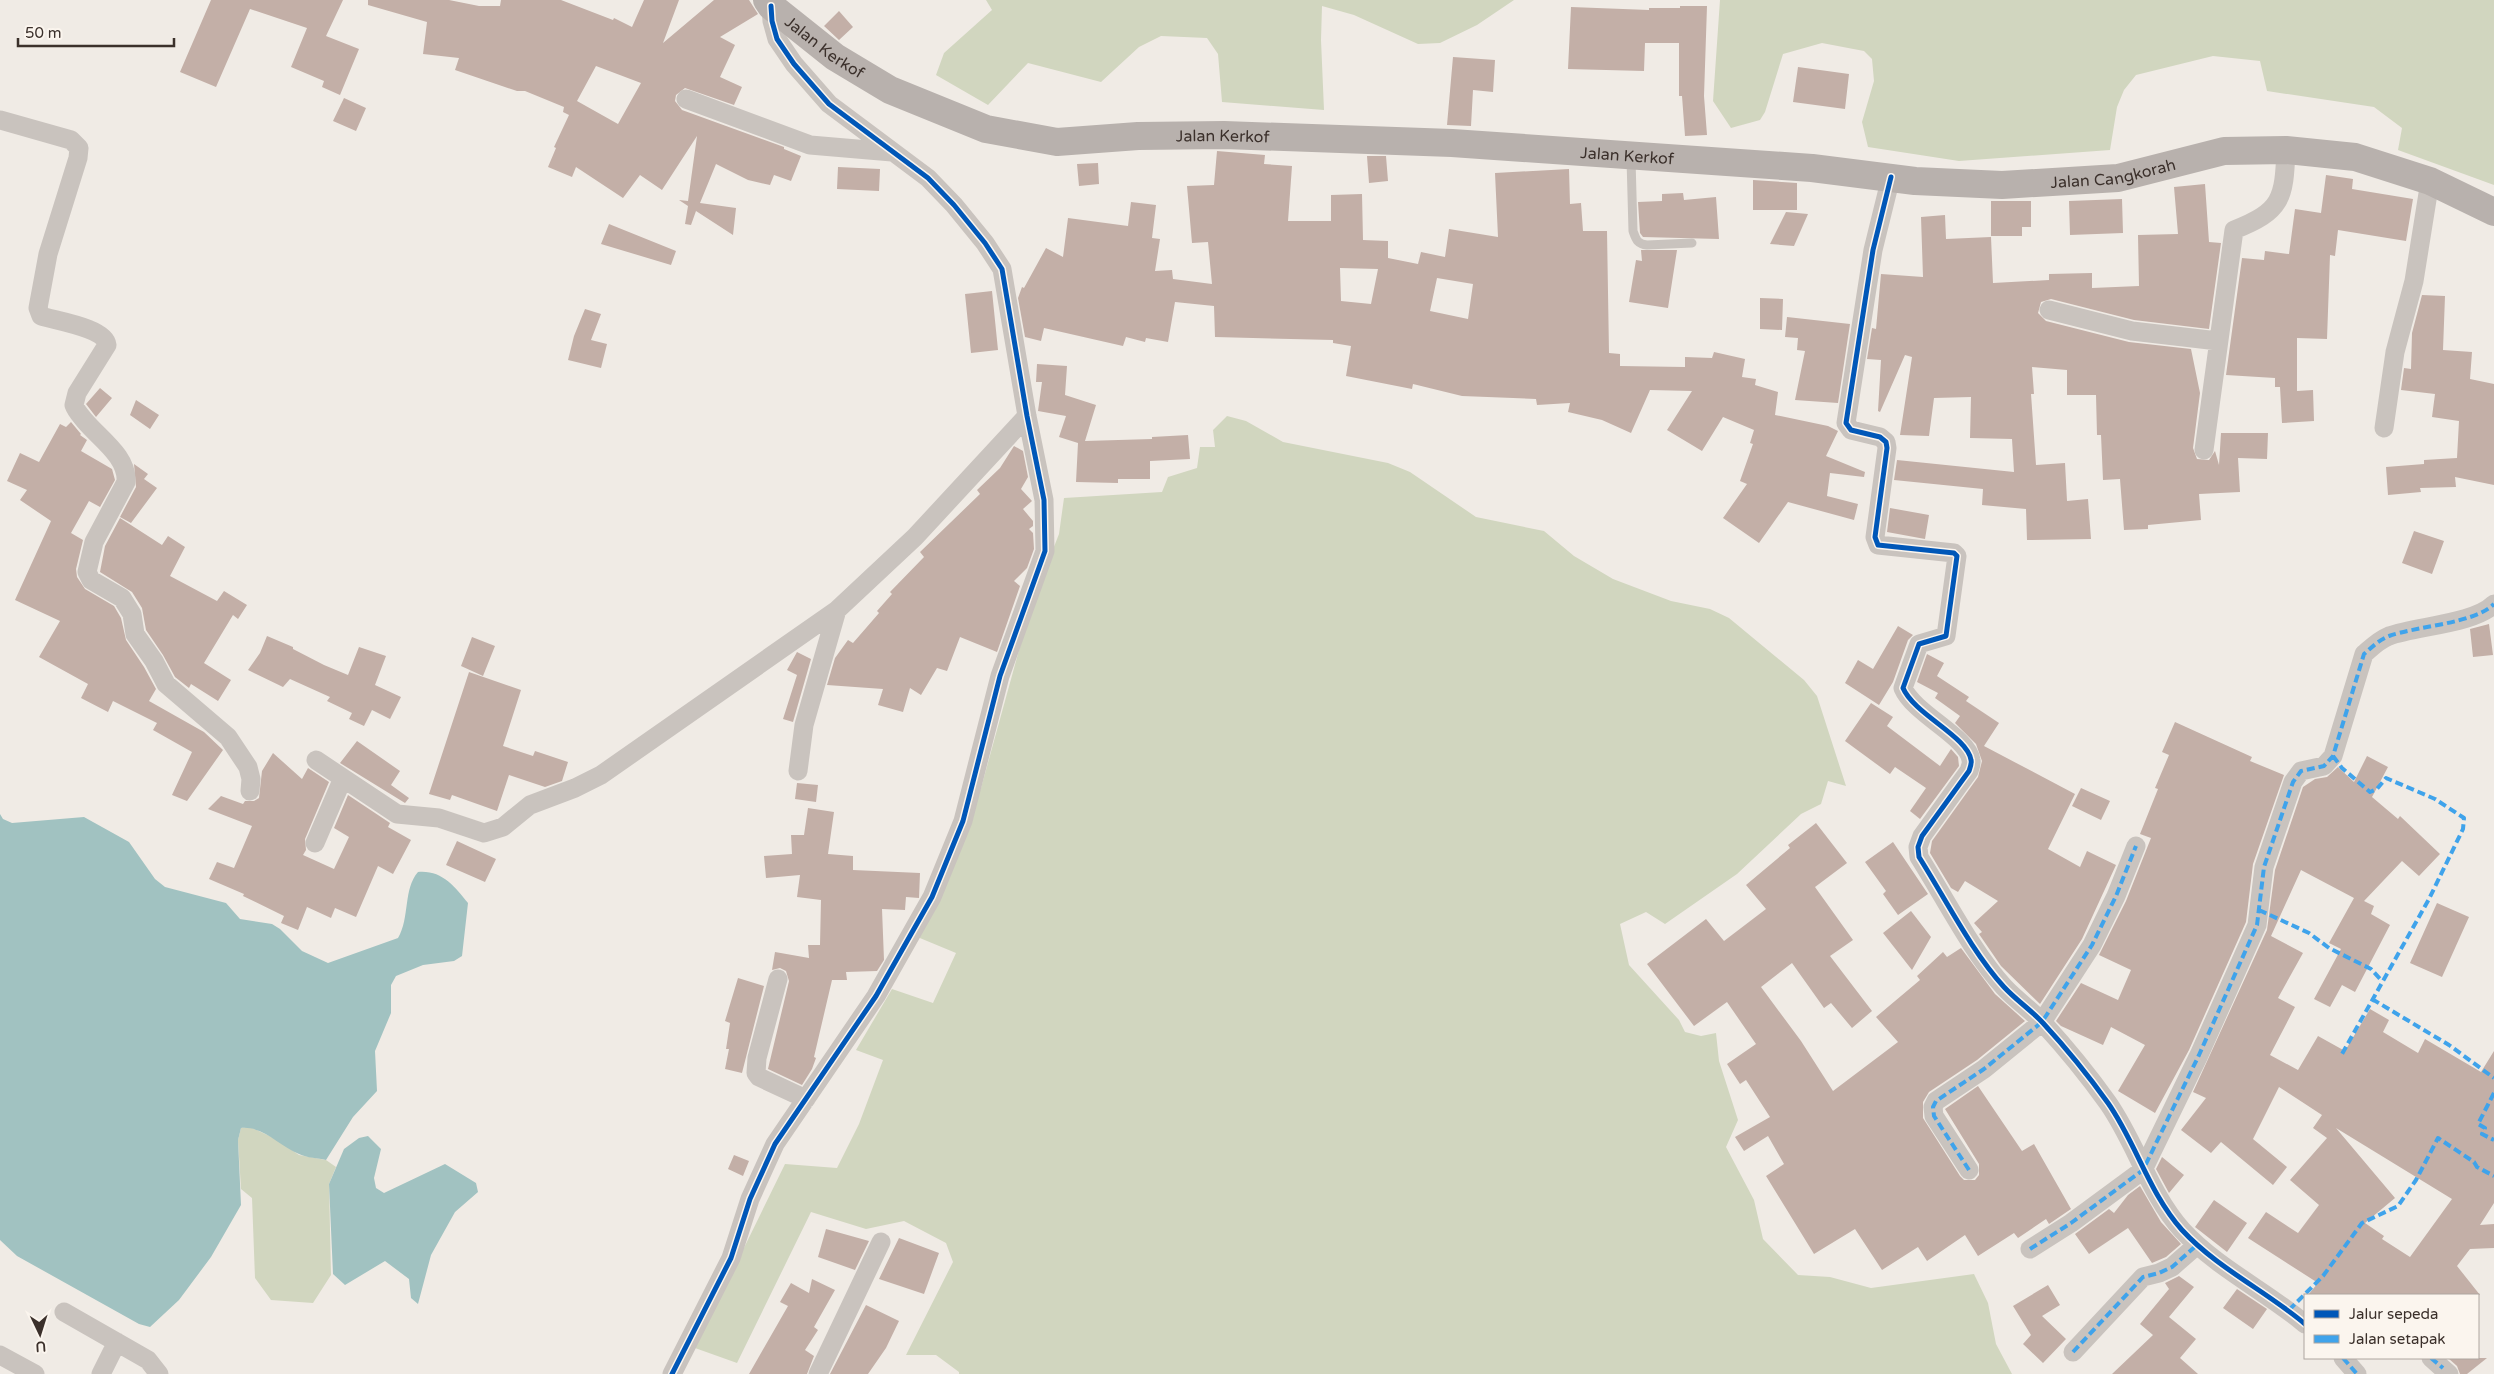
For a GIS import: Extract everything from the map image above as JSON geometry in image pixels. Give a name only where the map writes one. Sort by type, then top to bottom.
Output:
[{"type":"main road","name":"Jalan Kerkof","points":[[769,3],[835,57],[890,90],[986,129],[1057,142],[1138,136],[1224,134],[1452,143],[1718,161]]},
{"type":"main road","name":"Jalan Cangkorah","points":[[1718,161],[1812,168],[1915,181],[2002,185],[2118,178],[2224,150],[2286,150],[2355,157],[2430,181],[2494,212]]},
{"type":"street","points":[[672,1374],[731,1258],[763,1168],[775,1144],[885,980],[932,897],[963,821],[1000,676],[1044,551],[1044,500],[1027,416],[1002,269],[985,243],[954,205],[928,178],[829,104],[794,64],[777,39],[769,3]]},
{"type":"street","points":[[686,99],[810,145],[892,152]]},
{"type":"street","points":[[0,120],[71,140],[80,151],[48,254],[38,308],[41,316],[98,332],[106,340],[107,345],[78,393],[74,405],[93,431],[112,449],[127,474],[126,482],[94,542],[86,572],[91,580],[122,598],[132,614],[135,634],[154,661],[166,684],[179,698],[212,722],[232,743],[248,767],[251,778],[250,791]]},
{"type":"street","points":[[2204,450],[2234,230],[2262,216],[2279,201],[2284,185],[2286,150]]},
{"type":"street","points":[[1890,177],[1873,250],[1846,423],[1851,430],[1880,437],[1886,442],[1887,448],[1875,537],[1878,545],[1954,553],[1957,556],[1946,636],[1919,644],[1903,688],[1926,715],[1967,750],[1972,761],[1969,771],[1922,836],[1918,847],[1919,857],[1978,952],[2004,986],[2042,1022],[2108,1103],[2129,1136],[2143,1170],[2181,1228],[2197,1244],[2284,1306],[2304,1323]]},
{"type":"street","points":[[2384,428],[2395,352],[2414,281],[2430,181]]},
{"type":"street","points":[[2049,310],[2132,331],[2218,341]]},
{"type":"street","points":[[316,760],[397,814],[439,818],[484,833],[494,832],[530,805],[601,775],[837,610],[915,537],[1027,416]]},
{"type":"street","points":[[2030,1249],[2071,1223],[2143,1170],[2257,925],[2264,867],[2293,782],[2301,771],[2324,766],[2333,756],[2364,654],[2376,643],[2390,636],[2475,615],[2494,604]]},
{"type":"street","points":[[798,771],[804,725],[837,610]]},
{"type":"street","points":[[315,843],[343,778]]},
{"type":"street","points":[[1969,1170],[1934,1116],[1933,1107],[1936,1100],[1984,1069],[2042,1022],[2092,945],[2116,896],[2136,846]]},
{"type":"street","points":[[778,979],[757,1058],[756,1072],[760,1077],[806,1100]]},
{"type":"street","points":[[818,1374],[881,1242]]},
{"type":"street","points":[[2073,1352],[2143,1277],[2172,1267],[2197,1244]]},
{"type":"street","points":[[64,1312],[148,1360],[159,1374]]},
{"type":"street","points":[[101,1374],[117,1342]]},
{"type":"street","points":[[0,1355],[35,1374]]},
{"type":"street","points":[[2433,1359],[2450,1374]]},
{"type":"lane","points":[[1631,154],[1633,231],[1637,240],[1640,244],[1647,245],[1692,243]]},
{"type":"green space","points":[[986,0],[1514,0],[1477,25],[1440,43],[1418,44],[1354,15],[1322,6],[1321,40],[1324,110],[1222,102],[1218,54],[1207,38],[1161,36],[1139,47],[1101,82],[1028,63],[988,105],[936,75],[944,53],[992,10]]},
{"type":"green space","points":[[1720,0],[2494,0],[2494,185],[2398,150],[2402,128],[2374,107],[2267,91],[2260,61],[2213,56],[2136,75],[2124,90],[2117,107],[2110,150],[1959,161],[1868,147],[1862,122],[1874,81],[1872,59],[1864,51],[1822,43],[1783,54],[1765,112],[1760,120],[1731,128],[1713,101]]},
{"type":"green space","points":[[1227,416],[1246,421],[1283,442],[1388,463],[1410,472],[1476,517],[1544,531],[1574,556],[1613,579],[1671,601],[1710,609],[1729,618],[1804,680],[1817,696],[1846,786],[1828,781],[1821,804],[1801,814],[1737,874],[1665,924],[1646,912],[1620,924],[1629,965],[1679,1020],[1685,1032],[1701,1036],[1716,1033],[1719,1061],[1738,1120],[1726,1147],[1754,1200],[1763,1239],[1798,1275],[1830,1277],[1871,1288],[1974,1274],[1988,1303],[1996,1344],[2012,1374],[959,1374],[959,1372],[936,1355],[906,1355],[953,1262],[946,1243],[904,1221],[866,1229],[811,1212],[737,1363],[695,1348],[785,1164],[837,1168],[859,1124],[883,1060],[856,1050],[892,989],[933,1003],[956,953],[915,936],[981,788],[1032,603],[1059,534],[1064,498],[1162,492],[1168,477],[1197,468],[1200,447],[1215,447],[1213,430]]},
{"type":"green space","points":[[250,1127],[276,1139],[299,1155],[326,1160],[336,1167],[329,1184],[331,1275],[313,1303],[271,1300],[255,1278],[252,1198],[241,1189],[238,1140],[241,1128]]},
{"type":"water","points":[[0,814],[3,819],[12,823],[84,817],[129,842],[155,879],[165,887],[226,903],[240,919],[272,924],[280,929],[302,951],[328,963],[398,938],[404,922],[410,887],[418,872],[441,876],[468,903],[462,956],[454,961],[423,965],[396,976],[391,985],[391,1013],[375,1051],[377,1091],[353,1117],[326,1160],[302,1155],[292,1151],[264,1133],[249,1128],[241,1128],[238,1140],[241,1205],[211,1257],[179,1300],[150,1327],[139,1324],[17,1256],[0,1240]]},
{"type":"water","points":[[368,1136],[381,1149],[374,1178],[376,1188],[384,1193],[445,1164],[476,1183],[478,1192],[455,1212],[431,1255],[418,1304],[411,1298],[409,1279],[385,1261],[345,1285],[333,1274],[329,1184],[344,1149],[359,1138]]},
{"type":"building","points":[[211,0],[343,0],[326,36],[359,49],[340,95],[322,87],[324,81],[291,67],[307,28],[250,9],[216,87],[180,72]]},
{"type":"building","points":[[368,0],[449,0],[479,6],[500,6],[501,0],[561,0],[613,20],[614,18],[632,27],[644,0],[679,0],[663,43],[714,0],[749,0],[758,14],[720,37],[735,45],[720,77],[742,87],[734,105],[685,88],[676,95],[675,101],[682,110],[784,147],[784,149],[801,156],[791,181],[774,175],[770,185],[748,180],[716,164],[700,203],[736,208],[733,235],[696,211],[691,225],[685,224],[688,206],[679,200],[688,201],[697,136],[662,190],[640,175],[623,198],[576,167],[572,177],[548,167],[556,148],[554,147],[569,115],[563,112],[564,107],[525,91],[517,91],[455,70],[459,58],[423,54],[427,22],[368,5]],"holes":[[[596,66],[641,83],[618,124],[577,101]]]},
{"type":"building","points":[[1680,6],[1707,6],[1704,96],[1707,135],[1685,136],[1682,96],[1679,96],[1679,43],[1645,43],[1644,71],[1568,69],[1571,7],[1649,10],[1649,8],[1680,8]]},
{"type":"building","points":[[839,11],[853,27],[839,40],[824,26]]},
{"type":"building","points":[[1453,57],[1495,60],[1493,92],[1473,90],[1471,126],[1447,125]]},
{"type":"building","points":[[1798,67],[1849,74],[1845,109],[1793,102]]},
{"type":"building","points":[[344,98],[366,108],[356,131],[333,121]]},
{"type":"building","points":[[1217,151],[1265,155],[1264,164],[1292,166],[1288,221],[1331,221],[1331,195],[1362,194],[1363,240],[1388,241],[1388,258],[1418,264],[1421,252],[1445,257],[1449,229],[1498,237],[1495,173],[1569,169],[1570,204],[1581,203],[1583,231],[1607,231],[1609,353],[1620,354],[1620,366],[1685,367],[1685,357],[1712,358],[1714,352],[1745,359],[1742,377],[1756,379],[1755,385],[1778,392],[1775,415],[1828,426],[1838,431],[1826,456],[1865,472],[1864,477],[1830,473],[1827,496],[1858,504],[1854,520],[1788,502],[1759,543],[1723,518],[1747,484],[1740,481],[1753,444],[1750,443],[1754,430],[1723,417],[1702,451],[1667,430],[1692,391],[1650,390],[1631,433],[1602,420],[1568,412],[1570,403],[1537,405],[1536,399],[1462,396],[1413,384],[1412,389],[1346,376],[1351,346],[1333,343],[1333,340],[1215,337],[1214,306],[1175,302],[1168,342],[1146,338],[1145,342],[1126,337],[1123,346],[1044,328],[1041,341],[1025,337],[1018,298],[1022,287],[1024,288],[1046,248],[1063,257],[1068,218],[1128,226],[1131,202],[1156,205],[1152,238],[1160,239],[1155,271],[1172,270],[1173,279],[1212,284],[1208,242],[1192,243],[1187,186],[1214,185]],"holes":[[[1340,268],[1378,269],[1371,304],[1341,301]],[[1437,278],[1473,284],[1468,319],[1430,311]]]},
{"type":"building","points":[[1367,156],[1386,156],[1388,181],[1369,183]]},
{"type":"building","points":[[1098,163],[1099,184],[1079,186],[1077,164]]},
{"type":"building","points":[[838,167],[880,169],[879,191],[837,189]]},
{"type":"building","points":[[2326,175],[2353,179],[2352,189],[2413,199],[2406,241],[2338,230],[2335,256],[2330,255],[2327,339],[2297,338],[2297,391],[2313,390],[2314,421],[2282,423],[2280,387],[2275,387],[2275,378],[2226,375],[2242,258],[2264,260],[2265,251],[2289,254],[2295,209],[2321,213]]},
{"type":"building","points":[[1753,180],[1797,183],[1797,210],[1753,210]]},
{"type":"building","points":[[2205,184],[2209,242],[2221,243],[2209,329],[2134,320],[2051,299],[2041,302],[2038,313],[2046,321],[2129,342],[2191,349],[2200,393],[2193,448],[2197,459],[2209,460],[2215,451],[2219,465],[2221,433],[2268,433],[2267,459],[2238,458],[2240,492],[2199,494],[2201,520],[2148,525],[2148,529],[2124,530],[2120,479],[2103,480],[2101,435],[2097,435],[2096,395],[2067,395],[2067,370],[2032,367],[2034,394],[2031,394],[2036,465],[2065,463],[2067,501],[2088,499],[2091,539],[2027,540],[2026,509],[1982,505],[1983,489],[1894,480],[1897,460],[2014,472],[2012,439],[1970,438],[1971,397],[1934,398],[1929,436],[1900,435],[1912,357],[1905,355],[1880,412],[1878,411],[1881,360],[1867,359],[1872,328],[1876,329],[1881,274],[1923,277],[1921,217],[1945,215],[1946,239],[1991,237],[1993,283],[2049,280],[2049,274],[2092,273],[2092,288],[2139,286],[2138,235],[2178,234],[2174,187]]},
{"type":"building","points":[[1683,193],[1684,200],[1716,197],[1719,239],[1643,237],[1640,233],[1638,202],[1662,201],[1662,194]]},
{"type":"building","points":[[2122,199],[2123,233],[2070,235],[2069,201]]},
{"type":"building","points":[[1991,201],[2031,201],[2031,227],[2022,227],[2022,236],[1991,236]]},
{"type":"building","points":[[1786,212],[1808,214],[1794,246],[1770,244]]},
{"type":"building","points":[[609,224],[676,251],[671,265],[601,244]]},
{"type":"building","points":[[1641,250],[1677,250],[1668,308],[1629,302],[1636,260],[1642,261]]},
{"type":"building","points":[[992,291],[998,350],[971,353],[965,294]]},
{"type":"building","points":[[2422,295],[2445,296],[2443,350],[2472,352],[2470,379],[2494,384],[2494,485],[2455,477],[2456,487],[2420,488],[2421,492],[2388,495],[2386,467],[2424,464],[2424,460],[2457,458],[2459,421],[2432,417],[2435,394],[2401,390],[2404,368],[2411,369],[2412,333]]},
{"type":"building","points":[[1760,298],[1783,299],[1782,330],[1760,329]]},
{"type":"building","points":[[585,309],[601,314],[591,340],[607,344],[601,368],[568,360],[574,336]]},
{"type":"building","points":[[1787,317],[1850,324],[1838,403],[1795,400],[1805,351],[1797,350],[1798,338],[1785,337]]},
{"type":"building","points":[[1037,364],[1067,366],[1065,395],[1096,405],[1085,441],[1152,439],[1152,437],[1188,435],[1190,459],[1150,461],[1150,479],[1118,479],[1118,483],[1076,482],[1078,443],[1059,437],[1066,416],[1038,411],[1042,382],[1036,382]]},
{"type":"building","points":[[100,388],[112,398],[96,417],[86,404]]},
{"type":"building","points":[[136,400],[159,415],[150,429],[130,415]]},
{"type":"building","points":[[71,422],[80,435],[87,440],[81,451],[112,469],[115,480],[100,507],[89,501],[71,533],[83,540],[76,569],[77,577],[85,589],[114,606],[121,618],[126,640],[156,689],[149,701],[204,732],[223,750],[187,801],[172,795],[192,752],[153,730],[157,723],[113,701],[108,712],[81,698],[88,684],[39,657],[60,621],[15,600],[51,521],[20,500],[27,490],[7,481],[20,453],[39,462],[60,424],[66,427]]},
{"type":"building","points":[[1014,446],[1023,451],[1028,477],[1021,489],[1032,501],[1023,509],[1033,521],[1033,526],[1029,529],[1033,533],[1034,549],[1027,568],[1014,581],[1020,586],[997,652],[960,637],[947,671],[937,668],[921,695],[910,688],[903,712],[878,705],[883,689],[827,685],[835,658],[848,640],[853,643],[879,613],[877,611],[892,594],[890,592],[924,557],[920,552],[980,494],[977,490],[1000,468]]},
{"type":"building","points":[[134,464],[148,474],[144,479],[157,488],[131,523],[120,517],[136,487]]},
{"type":"building","points":[[1890,508],[1929,515],[1925,539],[1887,532]]},
{"type":"building","points":[[120,518],[162,545],[168,536],[185,547],[170,576],[217,601],[224,591],[247,605],[238,619],[233,615],[204,663],[231,680],[218,701],[191,684],[189,688],[175,677],[146,630],[142,608],[132,592],[100,572],[105,546]]},
{"type":"building","points":[[2414,531],[2444,541],[2432,574],[2402,563]]},
{"type":"building","points":[[2489,624],[2493,655],[2473,657],[2470,629]]},
{"type":"building","points":[[1898,626],[1913,635],[1908,640],[1893,682],[1879,705],[1845,683],[1858,660],[1873,669]]},
{"type":"building","points":[[267,636],[348,675],[359,647],[386,656],[375,685],[401,697],[390,719],[372,710],[364,726],[349,719],[352,713],[327,701],[330,697],[290,679],[283,687],[248,670],[260,653]]},
{"type":"building","points":[[472,637],[495,646],[483,676],[461,666]]},
{"type":"building","points":[[797,652],[811,659],[793,722],[783,719],[797,675],[787,670]]},
{"type":"building","points":[[1927,654],[1944,663],[1937,676],[1969,697],[1966,701],[1999,723],[1984,746],[2075,794],[2048,849],[2080,867],[2087,851],[2116,865],[2082,939],[2040,1004],[2001,966],[1979,934],[1982,932],[1974,923],[1998,901],[1965,881],[1958,892],[1951,888],[1930,853],[1932,841],[1978,777],[1982,761],[1976,744],[1955,723],[1960,716],[1935,698],[1938,693],[1917,682]]},
{"type":"building","points":[[469,672],[521,690],[503,746],[533,756],[535,751],[568,762],[562,781],[545,787],[509,775],[497,811],[452,795],[450,800],[429,794]]},
{"type":"building","points":[[1871,703],[1893,717],[1887,726],[1940,766],[1951,749],[1958,757],[1959,766],[1920,819],[1910,811],[1926,788],[1895,767],[1890,774],[1845,741]]},
{"type":"building","points":[[2175,722],[2252,757],[2250,761],[2284,775],[2253,864],[2246,922],[2189,1050],[2155,1113],[2118,1091],[2145,1045],[2111,1027],[2103,1045],[2061,1026],[2056,1021],[2081,983],[2118,1000],[2131,970],[2099,955],[2126,901],[2151,838],[2140,834],[2158,789],[2155,788],[2169,755],[2162,752]]},
{"type":"building","points":[[357,741],[400,771],[391,785],[409,798],[405,803],[340,763]]},
{"type":"building","points":[[273,753],[302,779],[308,768],[329,782],[305,839],[306,850],[303,855],[334,869],[349,837],[334,828],[348,795],[390,823],[388,827],[411,840],[393,874],[378,866],[356,917],[335,908],[331,918],[307,907],[298,930],[281,923],[284,916],[243,896],[244,894],[209,879],[217,862],[234,868],[252,826],[208,809],[221,796],[243,804],[245,801],[254,801],[259,798],[262,771]]},
{"type":"building","points":[[2367,756],[2388,767],[2372,797],[2398,819],[2400,816],[2440,854],[2419,876],[2402,861],[2364,901],[2374,906],[2371,914],[2390,925],[2355,992],[2342,985],[2330,1007],[2314,999],[2341,949],[2329,943],[2354,898],[2301,870],[2271,936],[2303,953],[2278,998],[2295,1007],[2270,1055],[2298,1070],[2318,1036],[2345,1051],[2370,1009],[2389,1020],[2383,1032],[2418,1053],[2425,1039],[2481,1072],[2494,1051],[2494,1203],[2480,1225],[2494,1224],[2494,1248],[2470,1249],[2457,1266],[2480,1295],[2309,1294],[2318,1283],[2248,1238],[2266,1212],[2298,1233],[2319,1205],[2290,1180],[2327,1138],[2313,1128],[2322,1115],[2279,1087],[2253,1139],[2287,1167],[2273,1185],[2221,1142],[2211,1153],[2181,1130],[2206,1098],[2193,1092],[2267,930],[2275,870],[2303,787],[2315,779],[2327,777],[2338,767],[2354,782]],"holes":[[[2336,1128],[2452,1199],[2410,1257],[2382,1239],[2384,1236],[2365,1223],[2395,1198]]]},
{"type":"building","points":[[797,783],[818,785],[816,802],[795,799]]},
{"type":"building","points":[[2081,788],[2110,801],[2101,820],[2072,806]]},
{"type":"building","points":[[808,808],[834,812],[828,854],[853,856],[853,870],[920,873],[919,898],[906,897],[905,910],[882,909],[884,960],[877,971],[846,972],[847,980],[832,980],[814,1057],[816,1058],[812,1069],[802,1085],[768,1069],[789,981],[786,971],[780,968],[772,970],[775,952],[809,958],[808,945],[820,945],[821,900],[797,897],[800,875],[766,878],[764,856],[792,854],[791,835],[804,835]]},
{"type":"building","points":[[1816,823],[1847,863],[1815,887],[1853,940],[1830,956],[1872,1011],[1852,1028],[1831,1003],[1824,1008],[1792,963],[1761,987],[1801,1041],[1833,1091],[1898,1042],[1876,1017],[1920,980],[1917,976],[1943,952],[1947,957],[1961,948],[1995,994],[2025,1021],[1977,1060],[1929,1092],[1923,1102],[1923,1118],[1960,1176],[1964,1180],[1975,1180],[1979,1175],[1979,1164],[1945,1109],[1978,1086],[2022,1151],[2034,1144],[2071,1209],[2049,1224],[2046,1219],[2018,1238],[2014,1233],[1978,1256],[1965,1235],[1927,1261],[1918,1247],[1882,1270],[1855,1229],[1814,1254],[1766,1176],[1784,1164],[1768,1136],[1744,1151],[1735,1137],[1770,1117],[1746,1080],[1740,1084],[1727,1064],[1756,1044],[1727,1002],[1694,1026],[1647,964],[1706,919],[1724,941],[1766,909],[1746,885],[1790,848],[1788,845]]},
{"type":"building","points":[[457,841],[496,859],[485,882],[446,865]]},
{"type":"building","points":[[1893,842],[1928,894],[1898,915],[1883,894],[1886,891],[1865,862]]},
{"type":"building","points":[[2437,903],[2469,917],[2442,977],[2410,963]]},
{"type":"building","points":[[1911,911],[1931,937],[1912,970],[1883,933]]},
{"type":"building","points":[[738,978],[764,986],[742,1073],[725,1069],[729,1049],[726,1049],[730,1023],[725,1021]]},
{"type":"building","points":[[734,1155],[749,1161],[743,1176],[728,1169]]},
{"type":"building","points":[[2162,1157],[2184,1175],[2169,1193],[2156,1169]]},
{"type":"building","points":[[2140,1186],[2161,1222],[2181,1244],[2166,1257],[2152,1263],[2128,1228],[2089,1254],[2075,1234],[2109,1209],[2114,1213],[2128,1195]]},
{"type":"building","points":[[2214,1200],[2247,1223],[2227,1252],[2195,1227]]},
{"type":"building","points":[[826,1229],[869,1241],[855,1270],[818,1257]]},
{"type":"building","points":[[899,1238],[939,1253],[924,1294],[879,1279]]},
{"type":"building","points":[[2179,1276],[2194,1287],[2169,1317],[2196,1339],[2180,1358],[2198,1374],[2112,1374],[2153,1335],[2140,1324],[2169,1289],[2165,1283]]},
{"type":"building","points":[[812,1279],[835,1290],[814,1327],[818,1330],[805,1350],[814,1356],[807,1374],[749,1374],[788,1306],[780,1302],[791,1283],[809,1293]]},
{"type":"building","points":[[2048,1285],[2060,1305],[2042,1316],[2066,1339],[2043,1363],[2023,1344],[2031,1335],[2013,1306]]},
{"type":"building","points":[[2237,1289],[2267,1309],[2253,1329],[2223,1308]]},
{"type":"building","points":[[866,1305],[899,1321],[886,1348],[868,1374],[830,1374]]},
{"type":"building","points":[[2487,1358],[2467,1374],[2460,1374],[2457,1366],[2449,1359]]},
{"type":"marked path","points":[[2030,1249],[2071,1223],[2143,1170],[2199,1055],[2257,925],[2264,867],[2293,782],[2301,771],[2324,766],[2333,756],[2364,654],[2389,636],[2473,616],[2485,611],[2494,604]]},
{"type":"marked path","points":[[2333,756],[2342,768],[2370,792],[2377,789],[2386,778],[2435,799],[2464,818],[2463,829],[2429,899],[2342,1054]]},
{"type":"marked path","points":[[1969,1170],[1934,1116],[1933,1107],[1936,1101],[1984,1069],[2042,1022],[2092,945],[2116,896],[2136,846]]},
{"type":"marked path","points":[[2259,910],[2309,933],[2329,948],[2371,969],[2382,981]]},
{"type":"marked path","points":[[2372,999],[2449,1045],[2494,1078]]},
{"type":"marked path","points":[[2494,1093],[2478,1124],[2485,1128],[2482,1134],[2494,1140]]},
{"type":"marked path","points":[[2305,1294],[2323,1276],[2362,1223],[2398,1206],[2416,1180],[2438,1138],[2474,1162],[2477,1167],[2494,1176]]},
{"type":"marked path","points":[[2073,1352],[2143,1277],[2172,1267],[2197,1245]]},
{"type":"marked path","points":[[2289,1310],[2304,1295]]},
{"type":"marked path","points":[[2344,1359],[2357,1374]]},
{"type":"marked path","points":[[2432,1359],[2443,1368]]},
{"type":"cycle path","points":[[672,1374],[731,1258],[750,1199],[775,1144],[876,996],[932,897],[963,821],[1000,676],[1045,551],[1044,500],[1027,416],[1002,269],[985,243],[954,205],[928,178],[829,104],[794,64],[777,39],[772,21],[771,6]]},
{"type":"cycle path","points":[[1891,177],[1873,250],[1846,423],[1851,430],[1880,437],[1886,442],[1887,448],[1875,537],[1878,545],[1954,553],[1957,556],[1946,636],[1919,644],[1903,688],[1918,707],[1961,743],[1968,751],[1971,761],[1969,771],[1922,836],[1918,847],[1919,857],[1970,941],[1992,973],[2009,992],[2052,1032],[2108,1103],[2118,1118],[2151,1184],[2170,1216],[2210,1256],[2304,1323]]}]
